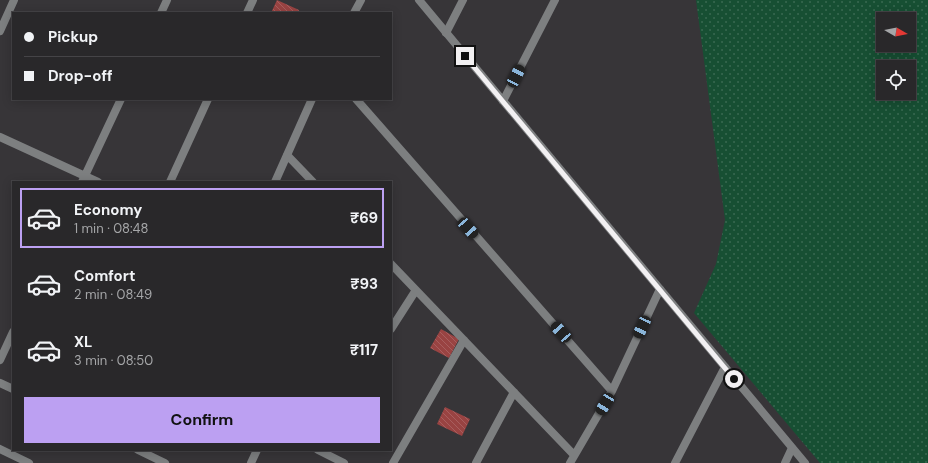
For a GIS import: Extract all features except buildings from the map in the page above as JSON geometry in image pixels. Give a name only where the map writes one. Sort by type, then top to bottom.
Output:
[{"type":"street","points":[[0,31],[14,0]]},
{"type":"street","points":[[161,12],[167,0]]},
{"type":"street","points":[[247,12],[253,0]]},
{"type":"street","points":[[355,12],[361,0]]},
{"type":"street","points":[[418,0],[805,463]]},
{"type":"street","points":[[446,33],[463,0]]},
{"type":"street","points":[[503,101],[555,0]]},
{"type":"street","points":[[0,137],[84,179],[121,100]]},
{"type":"street","points":[[170,181],[208,100]]},
{"type":"street","points":[[275,181],[312,100]]},
{"type":"street","points":[[357,100],[612,391]]},
{"type":"street","points":[[287,155],[312,181]]},
{"type":"street","points":[[392,265],[574,455]]},
{"type":"street","points":[[570,463],[612,391],[660,289]]},
{"type":"street","points":[[392,327],[416,290]]},
{"type":"street","points":[[0,360],[12,334]]},
{"type":"street","points":[[393,463],[464,340]]},
{"type":"street","points":[[675,463],[725,368]]},
{"type":"street","points":[[0,383],[12,389]]},
{"type":"street","points":[[476,463],[514,392]]},
{"type":"street","points":[[785,463],[792,448]]},
{"type":"street","points":[[0,449],[29,463]]},
{"type":"street","points":[[143,451],[153,453],[165,463]]},
{"type":"street","points":[[251,463],[257,451]]},
{"type":"street","points":[[320,451],[344,463]]},
{"type":"green space","points":[[696,0],[928,0],[928,463],[820,463],[694,313],[716,264],[725,220]]},
{"type":"route","points":[[465,56],[734,379]]}]
